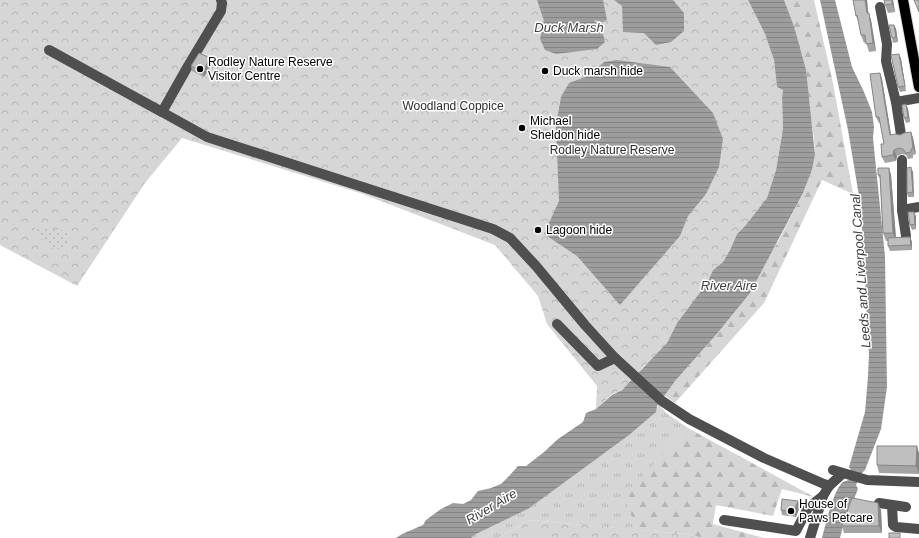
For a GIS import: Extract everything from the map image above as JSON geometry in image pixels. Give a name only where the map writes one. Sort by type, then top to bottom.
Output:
[{"type":"main road","points":[[903,0],[915,42],[919,87]]},
{"type":"street","points":[[162,112],[221,11],[221,0]]},
{"type":"street","points":[[880,7],[887,44],[886,61],[896,102],[901,136]]},
{"type":"street","points":[[49,50],[207,137],[493,229],[510,238],[615,358],[662,400],[689,419],[764,458],[829,486]]},
{"type":"street","points":[[896,102],[919,98]]},
{"type":"street","points":[[902,160],[902,210],[906,236]]},
{"type":"street","points":[[902,210],[919,207]]},
{"type":"street","points":[[557,324],[598,366],[615,358]]},
{"type":"street","points":[[810,538],[823,496],[829,486],[841,473],[867,480],[919,482]]},
{"type":"street","points":[[724,520],[796,531],[808,508],[823,496]]},
{"type":"street","points":[[879,503],[906,507]]},
{"type":"street","points":[[892,505],[893,525],[896,527],[919,529]]},
{"type":"green space","name":"Rodley Nature Reserve","points":[[0,0],[748,0],[765,34],[774,60],[777,87],[783,90],[783,129],[776,170],[767,198],[737,234],[723,262],[713,270],[707,283],[677,323],[667,343],[658,354],[644,366],[631,382],[621,390],[611,395],[596,409],[597,386],[547,324],[538,296],[495,245],[360,193],[182,138],[145,183],[77,286],[0,245]]},
{"type":"green space","points":[[784,0],[814,0],[833,83],[853,194],[822,180],[764,303],[675,403],[664,395],[715,336],[778,242],[803,193],[812,170],[815,155],[814,138],[794,26]]},
{"type":"green space","points":[[210,67],[225,75],[219,86],[204,77]]},
{"type":"green space","points":[[34,227],[71,231],[68,247],[53,248],[41,238]]},
{"type":"green space","points":[[659,404],[666,413],[688,428],[624,497],[638,530],[530,520],[499,538],[471,538],[476,534],[528,509],[656,409]]},
{"type":"green space","points":[[688,428],[814,497],[782,489],[773,516],[716,505],[713,524],[764,538],[703,538],[686,534],[638,530],[623,497]]},
{"type":"green space","points":[[530,520],[686,534],[703,538],[499,538]]},
{"type":"green space","points":[[531,523],[547,538],[517,538]]},
{"type":"water","name":"Duck Marsh","points":[[537,0],[603,0],[607,20],[602,22],[594,20],[602,30],[605,42],[597,49],[556,54],[545,50],[540,39],[544,21]]},
{"type":"water","name":"Duck Marsh","points":[[614,0],[673,0],[684,13],[684,31],[671,42],[656,45],[644,33],[623,32],[622,6]]},
{"type":"water","name":"River Aire","points":[[748,0],[784,0],[794,26],[806,70],[815,155],[812,170],[803,193],[750,293],[715,336],[675,381],[657,406],[656,412],[629,435],[528,509],[476,534],[471,538],[396,538],[423,525],[426,520],[441,509],[453,503],[463,504],[471,500],[478,491],[501,484],[518,466],[526,466],[558,439],[583,422],[586,413],[596,409],[612,395],[622,390],[667,343],[677,323],[707,283],[713,270],[723,262],[737,234],[767,198],[776,170],[783,129],[783,90],[777,87],[774,60],[765,34]]},
{"type":"water","points":[[820,0],[835,0],[852,67],[872,112],[874,127],[873,138],[885,256],[887,387],[881,429],[865,470],[861,474],[856,485],[858,489],[843,526],[840,538],[822,538],[838,488],[842,483],[849,480],[852,472],[849,467],[865,412],[869,354],[861,208],[848,130]]},
{"type":"water","points":[[617,60],[670,67],[713,113],[723,139],[719,167],[706,194],[688,216],[680,236],[620,305],[577,256],[544,234],[559,201],[556,125],[561,97],[569,83],[588,76],[604,62]]},
{"type":"building","points":[[853,0],[865,0],[867,13],[869,13],[873,43],[866,44],[865,35],[861,35]]},
{"type":"building","points":[[884,0],[892,0],[892,4],[885,5]]},
{"type":"building","points":[[914,0],[919,0],[919,12]]},
{"type":"building","points":[[889,25],[894,25],[896,37],[892,38]]},
{"type":"building","points":[[199,53],[210,58],[203,72],[191,66]]},
{"type":"building","points":[[899,54],[905,86],[898,87],[891,55]]},
{"type":"building","points":[[880,73],[890,135],[900,135],[911,132],[913,148],[911,149],[911,152],[906,153],[903,149],[899,148],[894,150],[893,155],[882,157],[881,144],[884,144],[879,117],[876,117],[870,74]]},
{"type":"building","points":[[906,104],[908,117],[904,118],[902,105]]},
{"type":"building","points":[[911,167],[913,192],[907,193],[907,168]]},
{"type":"building","points":[[878,168],[889,168],[893,233],[883,233],[880,175],[878,175]]},
{"type":"building","points":[[908,212],[914,212],[915,224],[910,225]]},
{"type":"building","points":[[910,237],[911,245],[888,246],[888,238]]},
{"type":"building","points":[[877,446],[917,446],[916,466],[877,465]]},
{"type":"building","points":[[852,498],[878,503],[879,526],[842,526]]},
{"type":"building","points":[[782,499],[798,501],[794,512],[781,510]]},
{"type":"building","points":[[889,533],[900,533],[900,538],[889,538]]},
{"type":"place","name":"Rodley Nature Reserve Visitor Centre","points":[[200,69]]},
{"type":"place","name":"Duck marsh hide","points":[[545,71]]},
{"type":"place","name":"Michael Sheldon hide","points":[[522,128]]},
{"type":"place","name":"Lagoon hide","points":[[538,230]]},
{"type":"place","name":"House of Paws Petcare","points":[[791,511]]},
{"type":"park label","name":"Woodland Coppice","points":[[453,106]]},
{"type":"water label","name":"Leeds and Liverpool Canal","points":[[860,271]]}]
